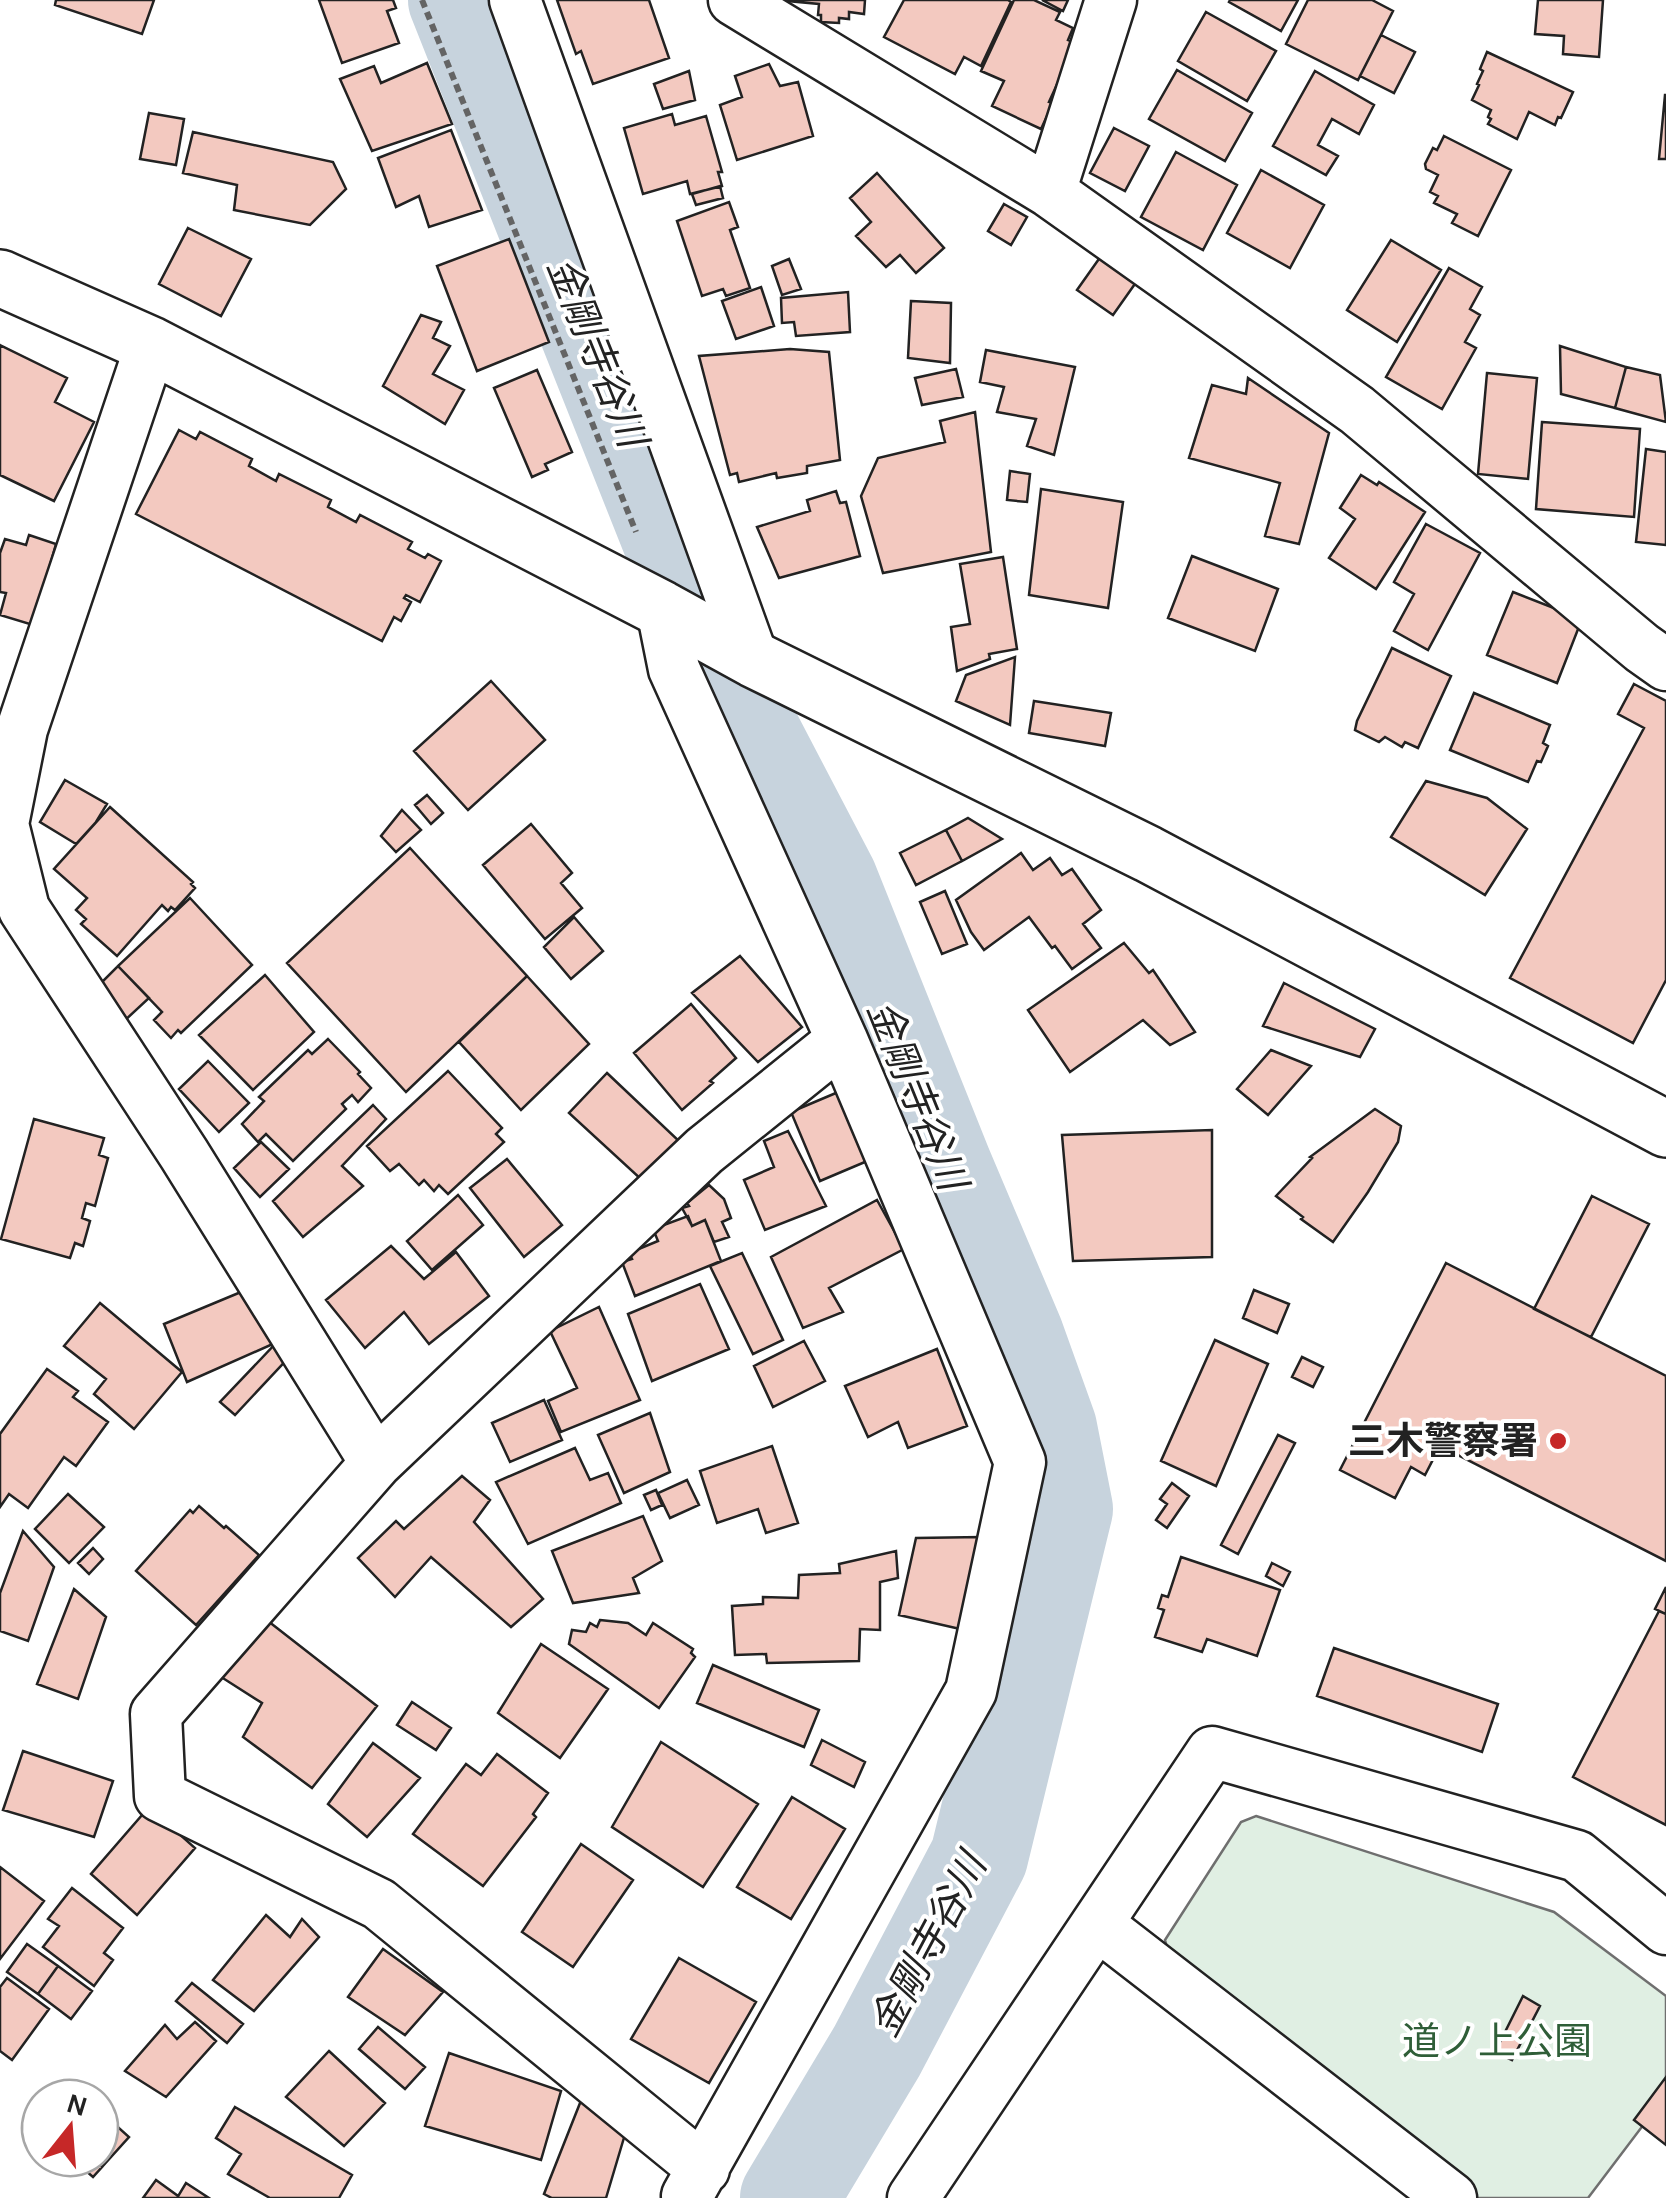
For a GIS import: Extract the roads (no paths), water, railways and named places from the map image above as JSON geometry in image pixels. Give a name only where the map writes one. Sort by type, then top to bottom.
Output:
[{"type":"street","points":[[515,0],[753,659]]},
{"type":"street","points":[[734,0],[1050,192],[1357,410],[1666,666]]},
{"type":"street","points":[[1050,192],[1111,0]]},
{"type":"street","points":[[0,278],[151,345],[753,659],[1148,854],[1666,1129]]},
{"type":"street","points":[[151,345],[22,729],[3,824],[24,909],[184,1154],[376,1463]]},
{"type":"street","points":[[662,609],[674,669],[842,1040],[1020,1462],[972,1690],[695,2184],[379,1904],[160,1796],[156,1714],[376,1463],[704,1151],[842,1040]]},
{"type":"street","points":[[913,2198],[1212,1752],[1576,1856],[1666,1929]]},
{"type":"street","points":[[1096,1924],[1451,2198]]},
{"type":"waterway","name":"金剛寺谷川","points":[[457,0],[737,705],[829,881],[1015,1336],[1048,1428],[1064,1509],[979,1857],[877,2051],[789,2198]]},
{"type":"place","name":"三木警察署","points":[[1558,1441]]},
{"type":"park label","name":"道ノ上公園","points":[[1497,2041]]}]
